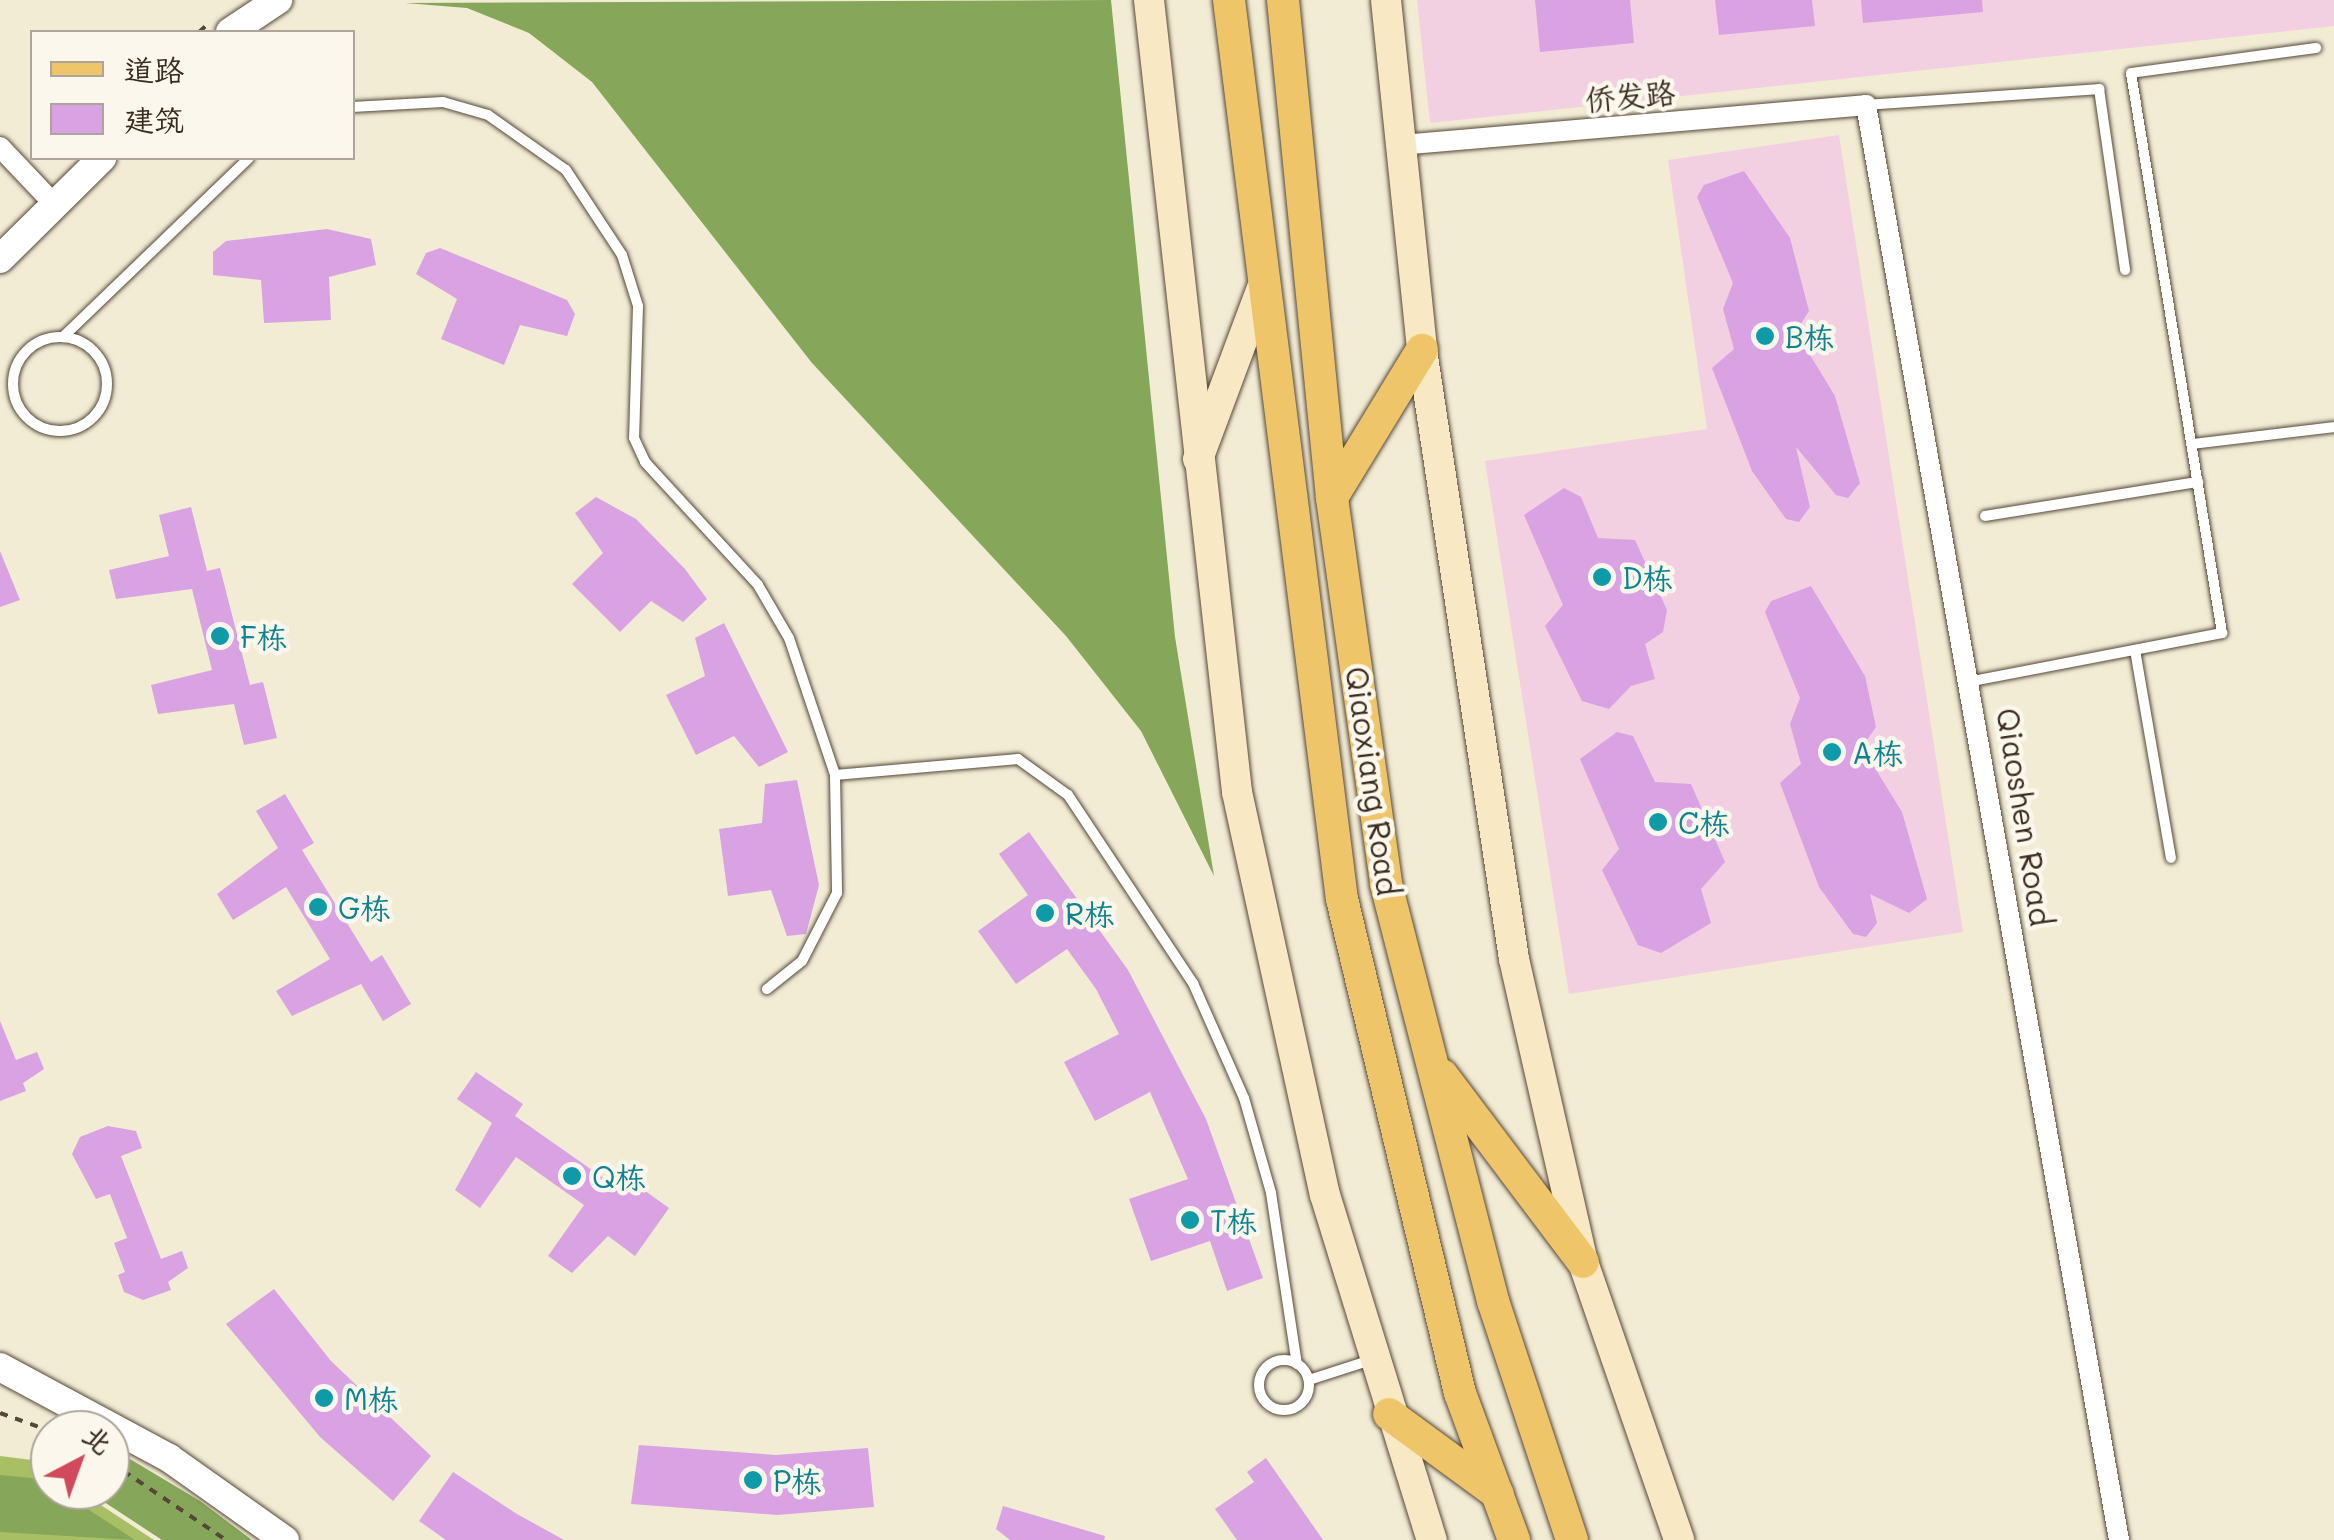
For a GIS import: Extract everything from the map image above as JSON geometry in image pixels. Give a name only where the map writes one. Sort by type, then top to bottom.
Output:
[{"type":"main road","points":[[1149,0],[1194,468],[1268,960],[1371,1360],[1432,1540]]},
{"type":"main road","name":"Qiaoxiang Road","points":[[1229,0],[1262,288],[1342,899],[1460,1392],[1514,1540]]},
{"type":"main road","name":"Qiaoxiang Road","points":[[1283,0],[1332,498],[1386,884],[1420,1038],[1572,1540]]},
{"type":"main road","points":[[1386,0],[1422,350],[1514,959],[1583,1262],[1679,1540]]},
{"type":"main road","points":[[1241,107],[1293,101]]},
{"type":"main road","points":[[1194,468],[1262,288]]},
{"type":"main road","points":[[1332,498],[1422,350]]},
{"type":"main road","points":[[1420,1038],[1466,1114],[1545,1202],[1583,1262]]},
{"type":"main road","points":[[1389,1414],[1498,1495]]},
{"type":"street","points":[[223,30],[239,0]]},
{"type":"street","points":[[233,30],[278,0]]},
{"type":"street","name":"侨发路","points":[[1400,145],[1866,105]]},
{"type":"street","name":"Qiaoshen Road","points":[[1866,105],[1973,681],[2119,1540]]},
{"type":"street","points":[[0,147],[55,205]]},
{"type":"street","points":[[0,260],[100,160]]},
{"type":"street","points":[[0,1367],[169,1458],[284,1540]]},
{"type":"lane","points":[[1973,681],[2222,634],[2131,72],[2316,48]]},
{"type":"lane","points":[[1866,105],[2099,88],[2125,270]]},
{"type":"lane","points":[[355,107],[442,102],[488,116],[554,160],[602,215],[638,306],[634,438],[645,462],[758,585],[788,638],[835,775],[837,894],[802,961],[767,989]]},
{"type":"lane","points":[[63,337],[85,344],[106,372],[94,418],[71,430],[46,429],[22,412],[13,384],[30,348],[63,337],[247,160]]},
{"type":"lane","points":[[0,380],[13,384]]},
{"type":"lane","points":[[2192,444],[2334,427]]},
{"type":"lane","points":[[1985,516],[2198,482]]},
{"type":"lane","points":[[2136,650],[2171,858]]},
{"type":"lane","points":[[835,775],[1018,759],[1068,795],[1192,983],[1244,1098],[1271,1193],[1297,1364],[1309,1380]]},
{"type":"lane","points":[[1297,1364],[1267,1366],[1264,1401],[1298,1407],[1309,1380],[1371,1360]]},
{"type":"path","points":[[0,1413],[30,1424]]},
{"type":"path","points":[[130,1475],[226,1540]]},
{"type":"shaded area","points":[[1417,0],[2334,0],[2334,26],[1430,123]]},
{"type":"shaded area","points":[[1839,135],[1963,932],[1569,994],[1485,461],[1707,429],[1668,160]]},
{"type":"green space","points":[[1111,0],[1175,637],[1214,876],[1141,731],[1066,636],[812,363],[592,82],[529,33],[467,8],[405,3]]},
{"type":"green space","points":[[0,1456],[30,1460],[30,1510],[108,1510],[154,1540],[0,1540]]},
{"type":"green space","points":[[130,1459],[200,1501],[252,1540],[162,1540],[116,1510],[130,1510]]},
{"type":"green space","points":[[0,1475],[30,1478],[30,1510],[89,1510],[135,1540],[0,1532]]},
{"type":"building","points":[[1535,0],[1630,0],[1634,43],[1540,52]]},
{"type":"building","points":[[1715,0],[1812,0],[1815,26],[1719,35]]},
{"type":"building","points":[[1861,0],[1982,0],[1983,12],[1863,23]]},
{"type":"building","name":"B栋","points":[[1744,171],[1790,238],[1809,311],[1796,332],[1835,396],[1860,483],[1848,498],[1836,495],[1796,447],[1810,507],[1799,522],[1786,519],[1752,471],[1712,368],[1734,349],[1723,309],[1733,283],[1697,197],[1704,185]]},
{"type":"building","points":[[327,229],[371,239],[376,265],[329,277],[331,320],[264,323],[261,280],[213,275],[213,252],[226,241]]},
{"type":"building","points":[[440,248],[567,300],[575,314],[567,336],[520,325],[504,365],[441,339],[457,299],[416,274],[426,253]]},
{"type":"building","name":"D栋","points":[[1564,488],[1581,497],[1598,538],[1635,540],[1667,610],[1663,632],[1645,644],[1655,679],[1631,686],[1609,709],[1582,701],[1545,626],[1563,605],[1524,515]]},
{"type":"building","points":[[596,497],[636,519],[685,569],[707,599],[683,622],[651,601],[620,632],[572,584],[603,553],[575,513]]},
{"type":"building","name":"F栋","points":[[191,507],[207,571],[220,568],[250,685],[263,682],[277,738],[244,745],[234,704],[158,714],[151,685],[212,670],[192,589],[116,599],[109,570],[169,556],[159,515]]},
{"type":"building","points":[[0,551],[20,600],[0,607]]},
{"type":"building","name":"A栋","points":[[1811,586],[1865,676],[1876,727],[1862,747],[1902,812],[1927,899],[1909,913],[1870,894],[1877,923],[1866,937],[1853,934],[1819,887],[1780,783],[1801,764],[1790,724],[1800,698],[1765,612],[1771,601]]},
{"type":"building","points":[[724,623],[788,752],[759,767],[734,736],[696,755],[666,695],[705,676],[695,638]]},
{"type":"building","name":"C栋","points":[[1617,732],[1633,736],[1655,782],[1691,784],[1725,862],[1701,889],[1711,923],[1661,953],[1638,945],[1602,870],[1619,849],[1580,759]]},
{"type":"building","points":[[797,780],[819,885],[806,934],[787,936],[771,890],[728,896],[719,829],[762,823],[765,784]]},
{"type":"building","name":"G栋","points":[[285,794],[314,843],[302,850],[371,962],[382,955],[411,1004],[383,1021],[361,984],[292,1016],[276,991],[330,959],[286,887],[233,920],[217,894],[278,848],[256,811]]},
{"type":"building","points":[[1029,832],[1128,970],[1206,1119],[1263,1278],[1227,1291],[1210,1241],[1151,1261],[1129,1199],[1188,1179],[1150,1092],[1095,1121],[1064,1062],[1119,1034],[1096,989],[1067,949],[1016,984],[978,931],[1028,895],[999,854]]},
{"type":"building","points":[[0,1021],[16,1060],[37,1052],[44,1069],[23,1083],[26,1091],[0,1101]]},
{"type":"building","name":"Q栋","points":[[476,1072],[523,1104],[515,1116],[622,1191],[630,1180],[669,1208],[635,1256],[608,1236],[572,1273],[548,1256],[584,1205],[516,1157],[480,1208],[455,1190],[492,1123],[457,1099]]},
{"type":"building","points":[[108,1126],[136,1131],[142,1148],[121,1156],[161,1259],[182,1251],[188,1268],[168,1282],[171,1290],[143,1300],[124,1292],[118,1275],[125,1272],[114,1243],[127,1238],[110,1194],[96,1199],[72,1154],[80,1137]]},
{"type":"building","name":"M栋","points":[[274,1289],[331,1361],[431,1456],[393,1501],[320,1437],[226,1324]]},
{"type":"building","name":"P栋","points":[[639,1445],[776,1455],[868,1448],[874,1507],[777,1515],[631,1504]]},
{"type":"building","points":[[1266,1458],[1323,1540],[1237,1540],[1215,1509],[1254,1482],[1247,1472]]},
{"type":"building","points":[[453,1472],[564,1540],[446,1540],[419,1521]]},
{"type":"building","points":[[1003,1506],[1105,1536],[1104,1540],[1010,1540],[996,1529]]},
{"type":"place","name":"B栋","points":[[1765,336]]},
{"type":"place","name":"D栋","points":[[1602,577]]},
{"type":"place","name":"F栋","points":[[220,636]]},
{"type":"place","name":"A栋","points":[[1832,752]]},
{"type":"place","name":"C栋","points":[[1658,822]]},
{"type":"place","name":"G栋","points":[[318,907]]},
{"type":"place","name":"R栋","points":[[1045,913]]},
{"type":"place","name":"Q栋","points":[[572,1176]]},
{"type":"place","name":"T栋","points":[[1190,1220]]},
{"type":"place","name":"M栋","points":[[324,1398]]},
{"type":"place","name":"P栋","points":[[753,1480]]}]
